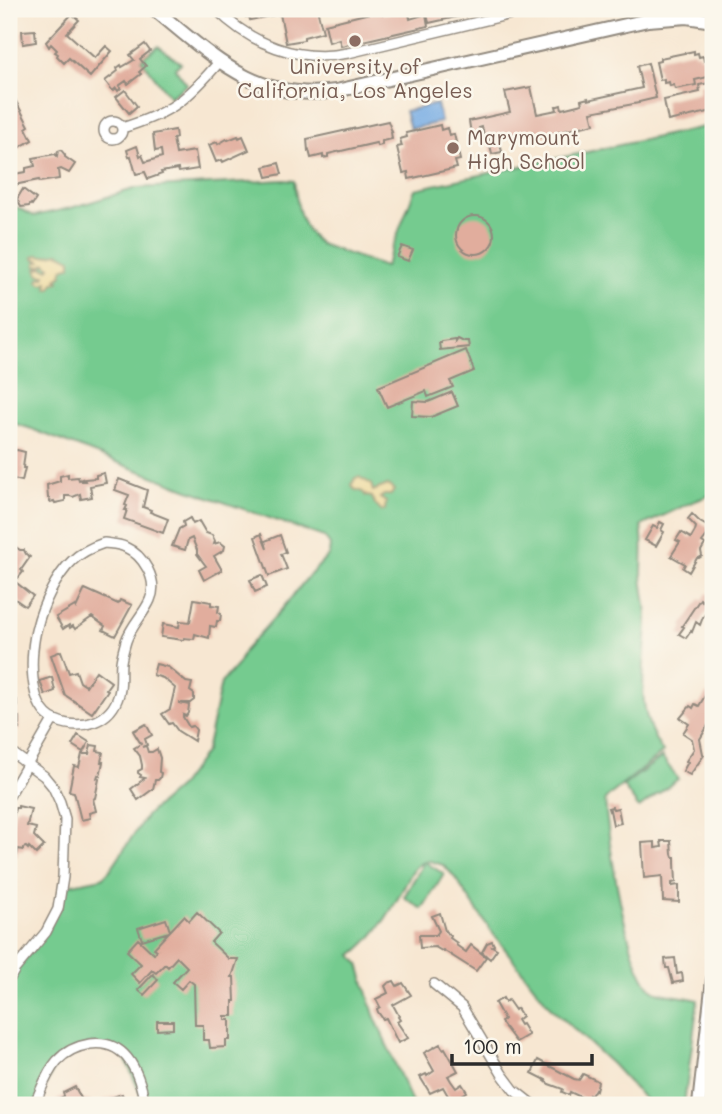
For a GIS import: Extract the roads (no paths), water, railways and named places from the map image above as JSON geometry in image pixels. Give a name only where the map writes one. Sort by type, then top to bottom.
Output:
[{"type":"main road","points":[[154,9],[232,70],[265,86],[299,94],[321,94],[648,20],[687,17],[713,21]]},
{"type":"main road","points":[[699,1105],[713,979]]},
{"type":"street","points":[[216,9],[244,33],[270,46],[295,54],[324,56],[348,53],[532,9]]},
{"type":"street","points":[[122,128],[160,115],[179,103],[197,88],[220,61]]},
{"type":"street","points":[[104,543],[122,545],[137,554],[146,565],[152,580],[152,597],[125,644],[119,696],[112,709],[101,719],[87,725],[53,720],[41,709],[35,694],[32,656],[37,626],[50,592],[70,562],[82,553],[104,543]]},
{"type":"street","points":[[9,796],[53,720]]},
{"type":"street","points":[[9,753],[44,776],[60,802],[65,819],[64,877],[58,909],[39,941],[9,980]]},
{"type":"street","points":[[434,984],[461,1007],[502,1074],[514,1090],[533,1105]]},
{"type":"street","points":[[34,1105],[50,1071],[60,1058],[83,1045],[105,1043],[117,1048],[133,1066],[145,1105]]},
{"type":"water","points":[[437,104],[441,122],[410,129],[405,111]]},
{"type":"place","name":"University of California, Los Angeles","points":[[355,41]]},
{"type":"place","name":"Marymount High School","points":[[453,148]]}]
